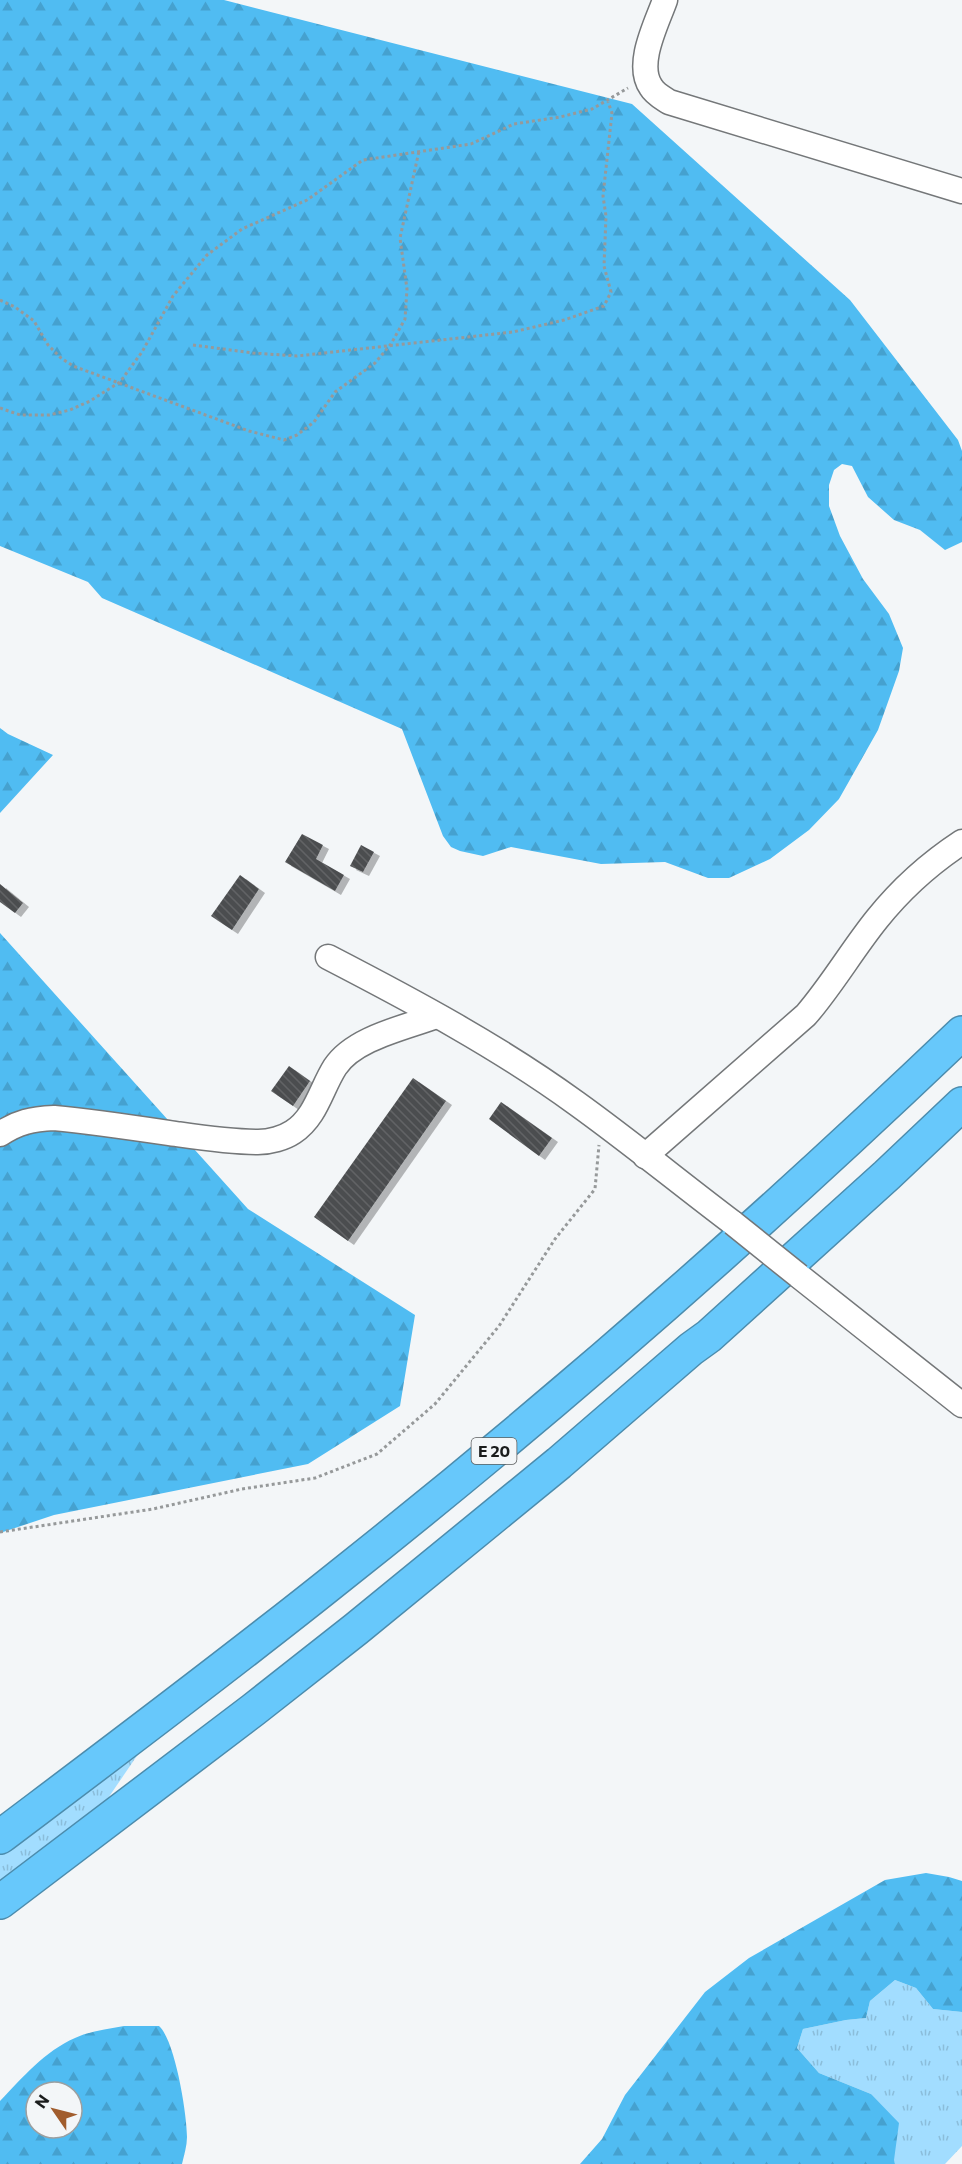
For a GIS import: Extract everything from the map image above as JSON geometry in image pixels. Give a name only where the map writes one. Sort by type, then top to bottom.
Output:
[{"type":"highway","name":"E 20","points":[[0,1837],[340,1576],[528,1422],[817,1170],[962,1033]]},
{"type":"highway","name":"E 20","points":[[0,1902],[263,1702],[504,1508],[709,1336],[962,1104]]},
{"type":"street","points":[[665,0],[647,50],[646,76],[650,87],[669,102],[962,191]]},
{"type":"street","points":[[645,1156],[806,1015],[824,994],[888,905],[927,868],[962,842]]},
{"type":"street","points":[[328,957],[507,1057],[592,1115],[733,1223],[962,1405]]},
{"type":"street","points":[[0,1134],[29,1119],[54,1118],[225,1141],[261,1142],[281,1138],[294,1132],[306,1120],[318,1103],[336,1066],[347,1054],[367,1041],[436,1016]]},
{"type":"path","points":[[0,408],[20,414],[49,415],[70,410],[120,382],[146,345],[173,296],[207,255],[242,229],[307,200],[363,160],[471,144],[514,124],[560,117],[592,109],[646,76]]},
{"type":"path","points":[[193,345],[297,356],[513,332],[564,320],[603,306],[611,292],[603,252],[606,216],[603,196],[612,113],[607,101]]},
{"type":"path","points":[[0,300],[15,307],[34,321],[48,345],[73,366],[249,432],[284,440],[297,435],[314,422],[335,392],[375,363],[391,344],[405,319],[407,289],[400,238],[420,151]]},
{"type":"path","points":[[0,1532],[153,1509],[242,1489],[315,1478],[377,1454],[435,1404],[499,1326],[555,1239],[595,1189],[600,1149],[592,1115]]},
{"type":"green space","points":[[0,0],[224,0],[632,104],[850,300],[958,440],[962,451],[962,542],[945,550],[920,530],[894,520],[868,497],[852,466],[842,464],[834,470],[829,485],[829,506],[840,536],[863,579],[889,614],[903,648],[899,671],[878,730],[839,799],[809,830],[770,859],[729,878],[708,878],[665,862],[601,864],[511,847],[483,856],[460,851],[451,847],[443,836],[402,729],[102,598],[88,582],[0,546]]},
{"type":"green space","points":[[0,728],[53,755],[0,813]]},
{"type":"green space","points":[[0,933],[248,1209],[415,1315],[400,1406],[308,1464],[54,1515],[0,1533]]},
{"type":"green space","points":[[145,1744],[102,1807],[0,1885],[0,1854]]},
{"type":"green space","points":[[926,1873],[962,1881],[962,2012],[933,2009],[916,1988],[895,1980],[870,2001],[866,2018],[803,2029],[797,2048],[819,2073],[871,2094],[899,2123],[895,2164],[580,2164],[602,2139],[625,2095],[705,1992],[749,1958],[885,1880]]},
{"type":"green space","points":[[895,1980],[916,1988],[933,2009],[962,2012],[962,2146],[945,2164],[895,2164],[871,2094],[819,2073],[797,2048],[803,2029],[866,2018],[870,2001]]},
{"type":"green space","points":[[124,2026],[159,2026],[165,2034],[175,2061],[185,2112],[187,2140],[182,2164],[0,2164],[0,2101],[34,2066],[54,2050],[75,2038],[99,2030]]},
{"type":"building","points":[[302,834],[323,845],[316,859],[344,875],[335,891],[285,862]]},
{"type":"building","points":[[361,845],[374,852],[363,872],[350,866]]},
{"type":"building","points":[[240,875],[259,889],[232,930],[211,916]]},
{"type":"building","points":[[0,884],[23,903],[15,913],[0,902]]},
{"type":"building","points":[[289,1066],[310,1081],[293,1106],[271,1091]]},
{"type":"building","points":[[413,1078],[446,1101],[348,1241],[314,1217]]},
{"type":"building","points":[[501,1102],[552,1138],[539,1156],[489,1119]]}]
